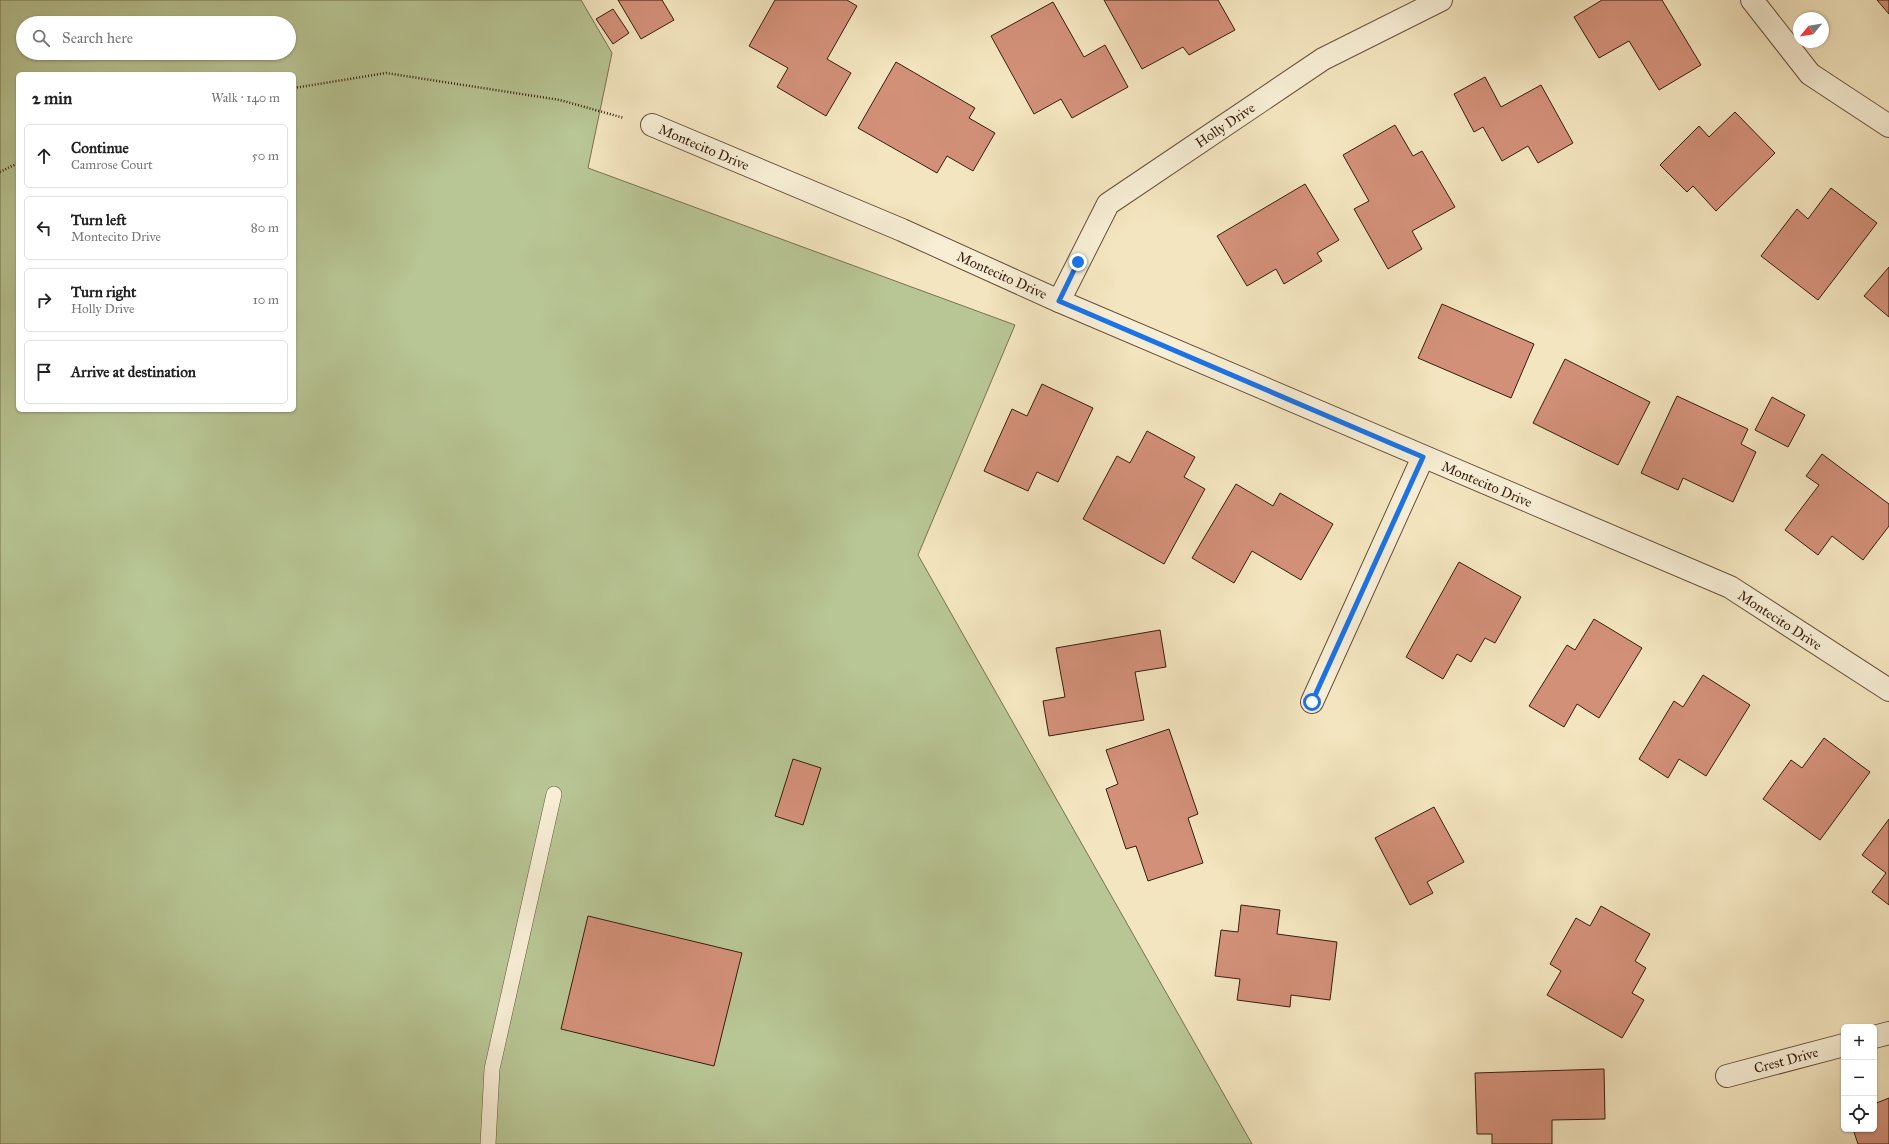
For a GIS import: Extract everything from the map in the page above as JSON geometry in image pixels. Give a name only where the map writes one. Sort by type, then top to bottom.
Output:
[{"type":"street","name":"Holly Drive","points":[[1059,301],[1108,204],[1323,60],[1441,0]]},
{"type":"street","points":[[1752,0],[1810,74],[1889,126]]},
{"type":"street","name":"Montecito Drive","points":[[652,125],[902,230],[1059,301],[1730,587],[1889,690]]},
{"type":"street","points":[[1312,702],[1423,457]]},
{"type":"street","points":[[1877,1036],[1889,1032]]},
{"type":"street","name":"Crest Drive","points":[[1727,1076],[1841,1046]]},
{"type":"lane","points":[[488,1144],[492,1069],[554,794]]},
{"type":"path","points":[[296,88],[386,73],[560,100],[652,125]]},
{"type":"path","points":[[0,172],[16,164]]},
{"type":"green space","points":[[0,0],[581,0],[612,53],[588,168],[1015,325],[918,555],[1252,1144],[0,1144]]},
{"type":"building","points":[[618,0],[662,0],[674,20],[641,39]]},
{"type":"building","points":[[775,0],[847,0],[857,6],[827,59],[851,73],[826,116],[777,87],[788,68],[749,46]]},
{"type":"building","points":[[1104,0],[1218,0],[1235,30],[1189,55],[1183,47],[1142,69]]},
{"type":"building","points":[[1602,0],[1662,0],[1701,65],[1659,90],[1629,41],[1599,58],[1574,17]]},
{"type":"building","points":[[1877,0],[1889,0],[1889,14]]},
{"type":"building","points":[[1053,2],[1084,57],[1105,45],[1128,87],[1072,118],[1061,99],[1034,114],[991,36]]},
{"type":"building","points":[[613,9],[629,33],[613,44],[596,19]]},
{"type":"building","points":[[896,62],[975,108],[969,118],[995,133],[973,171],[947,156],[937,173],[858,128]]},
{"type":"building","points":[[1485,77],[1501,107],[1541,85],[1573,143],[1538,163],[1528,146],[1502,161],[1483,127],[1474,132],[1454,94]]},
{"type":"building","points":[[1735,112],[1775,153],[1716,211],[1693,186],[1687,192],[1660,165],[1699,126],[1709,137]]},
{"type":"building","points":[[1395,125],[1413,156],[1422,151],[1455,207],[1412,231],[1422,249],[1388,269],[1354,209],[1369,201],[1343,155]]},
{"type":"building","points":[[1305,184],[1339,240],[1317,253],[1322,261],[1284,284],[1276,269],[1247,286],[1217,236]]},
{"type":"building","points":[[1831,188],[1877,223],[1818,300],[1761,256],[1797,209],[1808,219]]},
{"type":"building","points":[[1889,267],[1889,317],[1864,296]]},
{"type":"building","points":[[1442,304],[1534,344],[1511,398],[1418,358]]},
{"type":"building","points":[[1565,359],[1650,402],[1618,465],[1533,423]]},
{"type":"building","points":[[1042,384],[1093,408],[1058,482],[1037,472],[1028,491],[984,471],[1012,409],[1027,416]]},
{"type":"building","points":[[1677,396],[1748,429],[1741,444],[1756,452],[1733,502],[1683,478],[1678,490],[1641,473]]},
{"type":"building","points":[[1772,397],[1805,415],[1788,447],[1755,430]]},
{"type":"building","points":[[1147,431],[1195,457],[1184,477],[1205,489],[1164,564],[1083,519],[1117,456],[1130,463]]},
{"type":"building","points":[[1822,454],[1889,504],[1889,526],[1863,560],[1832,536],[1818,555],[1785,530],[1819,485],[1806,476]]},
{"type":"building","points":[[1236,484],[1273,506],[1280,493],[1333,524],[1301,580],[1252,551],[1234,583],[1192,558]]},
{"type":"building","points":[[1459,562],[1521,597],[1495,643],[1485,638],[1471,662],[1457,654],[1443,679],[1406,657]]},
{"type":"building","points":[[1594,619],[1642,648],[1599,718],[1577,704],[1564,727],[1529,706],[1567,645],[1575,650]]},
{"type":"building","points":[[1160,630],[1166,667],[1135,672],[1144,720],[1049,736],[1043,701],[1065,697],[1056,648]]},
{"type":"building","points":[[1703,675],[1750,705],[1706,776],[1679,759],[1668,778],[1639,759],[1674,701],[1683,707]]},
{"type":"building","points":[[1169,729],[1198,814],[1188,818],[1203,863],[1148,881],[1136,846],[1126,849],[1106,789],[1118,784],[1106,750]]},
{"type":"building","points":[[1824,738],[1870,772],[1820,840],[1763,799],[1791,760],[1802,768]]},
{"type":"building","points":[[793,759],[821,768],[803,825],[775,816]]},
{"type":"building","points":[[1434,807],[1464,862],[1427,882],[1433,893],[1410,905],[1375,838]]},
{"type":"building","points":[[1889,819],[1889,905],[1872,892],[1886,873],[1862,855]]},
{"type":"building","points":[[1241,905],[1280,910],[1277,934],[1337,942],[1330,1000],[1291,995],[1290,1007],[1237,1000],[1240,979],[1215,976],[1221,930],[1238,932]]},
{"type":"building","points":[[1601,906],[1650,934],[1635,961],[1646,968],[1632,993],[1644,1000],[1622,1038],[1547,995],[1561,971],[1550,964],[1576,918],[1590,926]]},
{"type":"building","points":[[588,916],[742,953],[714,1066],[561,1029]]},
{"type":"building","points":[[1604,1069],[1605,1119],[1552,1120],[1552,1144],[1492,1144],[1492,1134],[1477,1134],[1475,1073]]},
{"type":"building","points":[[1889,1098],[1889,1144],[1858,1144],[1854,1132],[1877,1132],[1877,1103]]},
{"type":"route","points":[[1078,262],[1059,301],[1423,457],[1312,702]]}]
